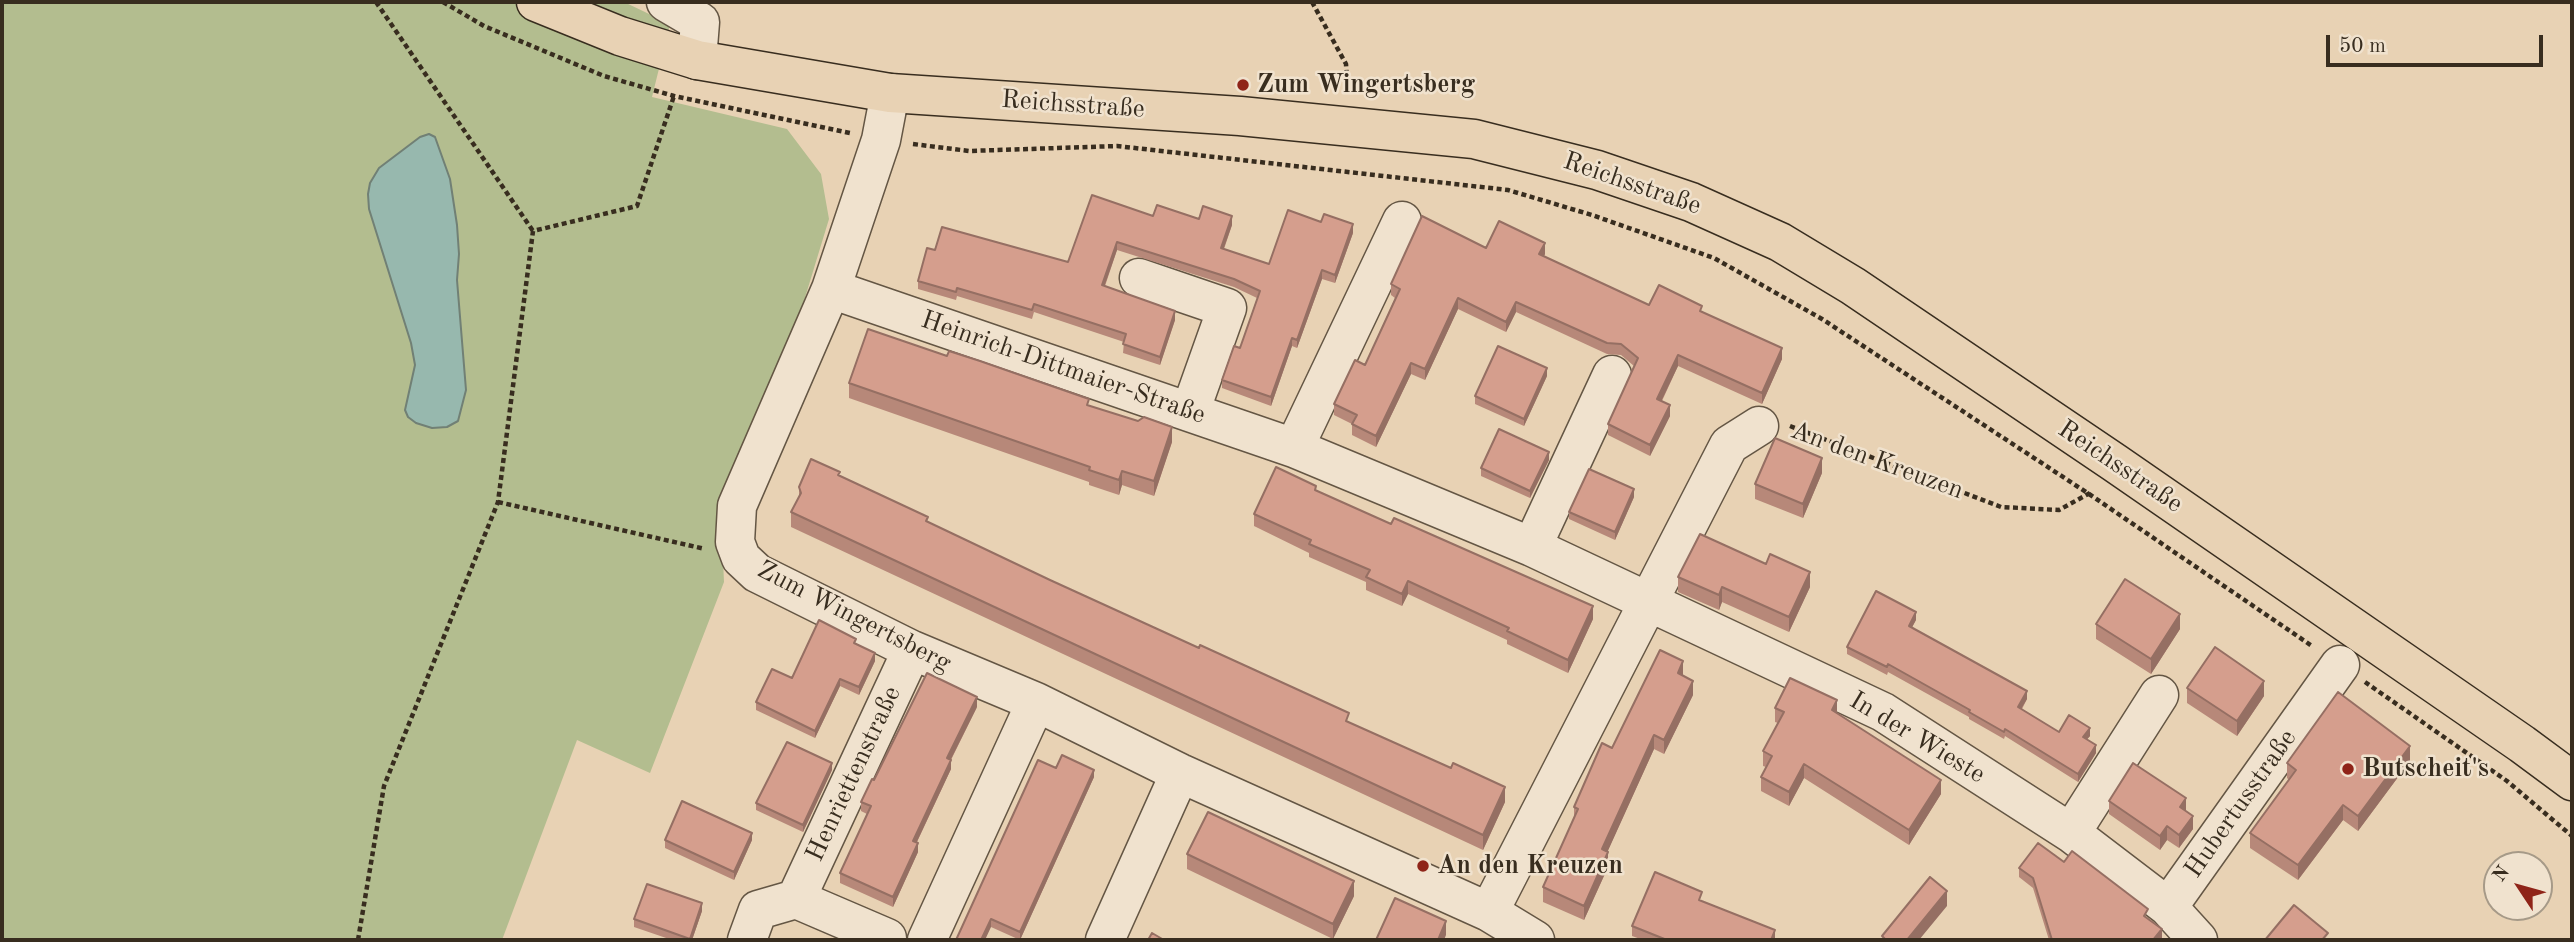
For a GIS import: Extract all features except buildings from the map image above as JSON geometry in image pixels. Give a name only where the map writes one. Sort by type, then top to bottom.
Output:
[{"type":"main road","name":"Reichsstraße","points":[[536,2],[620,37],[697,60],[890,93],[1240,116],[1474,139],[1597,170],[1690,202],[1780,242],[1853,286],[2115,463],[2572,781]]},
{"type":"street","points":[[666,2],[700,22],[697,60]]},
{"type":"street","name":"Zum Wingertsberg","points":[[890,93],[881,140],[831,289],[737,506],[735,542],[741,558],[757,573],[912,650],[1036,702],[1180,773],[1489,912],[1535,940]]},
{"type":"street","points":[[1294,448],[1402,221]]},
{"type":"street","points":[[1139,278],[1227,308],[1190,412]]},
{"type":"street","name":"Heinrich-Dittmaier-Straße","points":[[831,289],[1294,448],[1532,547],[1646,603]]},
{"type":"street","points":[[1532,547],[1612,375]]},
{"type":"street","name":"An den Kreuzen","points":[[1489,912],[1729,445],[1759,426]]},
{"type":"street","name":"In der Wieste","points":[[1646,603],[1883,712],[2071,833],[2168,907]]},
{"type":"street","name":"Henriettenstraße","points":[[796,899],[912,650]]},
{"type":"street","name":"Hubertusstraße","points":[[2198,940],[2168,907],[2340,665]]},
{"type":"street","points":[[2071,833],[2159,695]]},
{"type":"street","points":[[927,940],[1036,702]]},
{"type":"street","points":[[1105,940],[1180,773]]},
{"type":"street","points":[[750,940],[758,910],[796,899],[887,938]]},
{"type":"path","points":[[358,940],[384,786],[498,502],[533,231],[376,2]]},
{"type":"path","points":[[1312,2],[1346,64],[1351,126]]},
{"type":"path","points":[[533,231],[637,205],[674,96]]},
{"type":"path","points":[[881,140],[969,151],[1117,146],[1508,190],[1580,211],[1714,258],[1822,319],[2089,494],[2507,781],[2572,836]]},
{"type":"path","name":"An den Kreuzen","points":[[1759,426],[1794,426],[2001,507],[2059,510],[2089,494],[2115,463]]},
{"type":"path","points":[[498,502],[741,558]]},
{"type":"green space","points":[[2,2],[624,2],[670,24],[652,97],[787,129],[821,174],[829,219],[800,314],[721,517],[724,582],[650,773],[577,740],[502,940],[2,940]],"holes":[[[369,209],[459,254],[457,280],[466,390],[405,410],[415,365],[411,342]]]},
{"type":"water","points":[[429,134],[435,137],[450,179],[457,225],[457,280],[466,390],[458,421],[447,427],[432,428],[416,423],[408,417],[405,410],[415,365],[411,343],[369,209],[368,194],[370,183],[379,168],[420,137]]},
{"type":"place","name":"Zum Wingertsberg","points":[[1243,85]]},
{"type":"place","name":"Butscheit's","points":[[2348,769]]},
{"type":"place","name":"An den Kreuzen","points":[[1423,866]]}]
